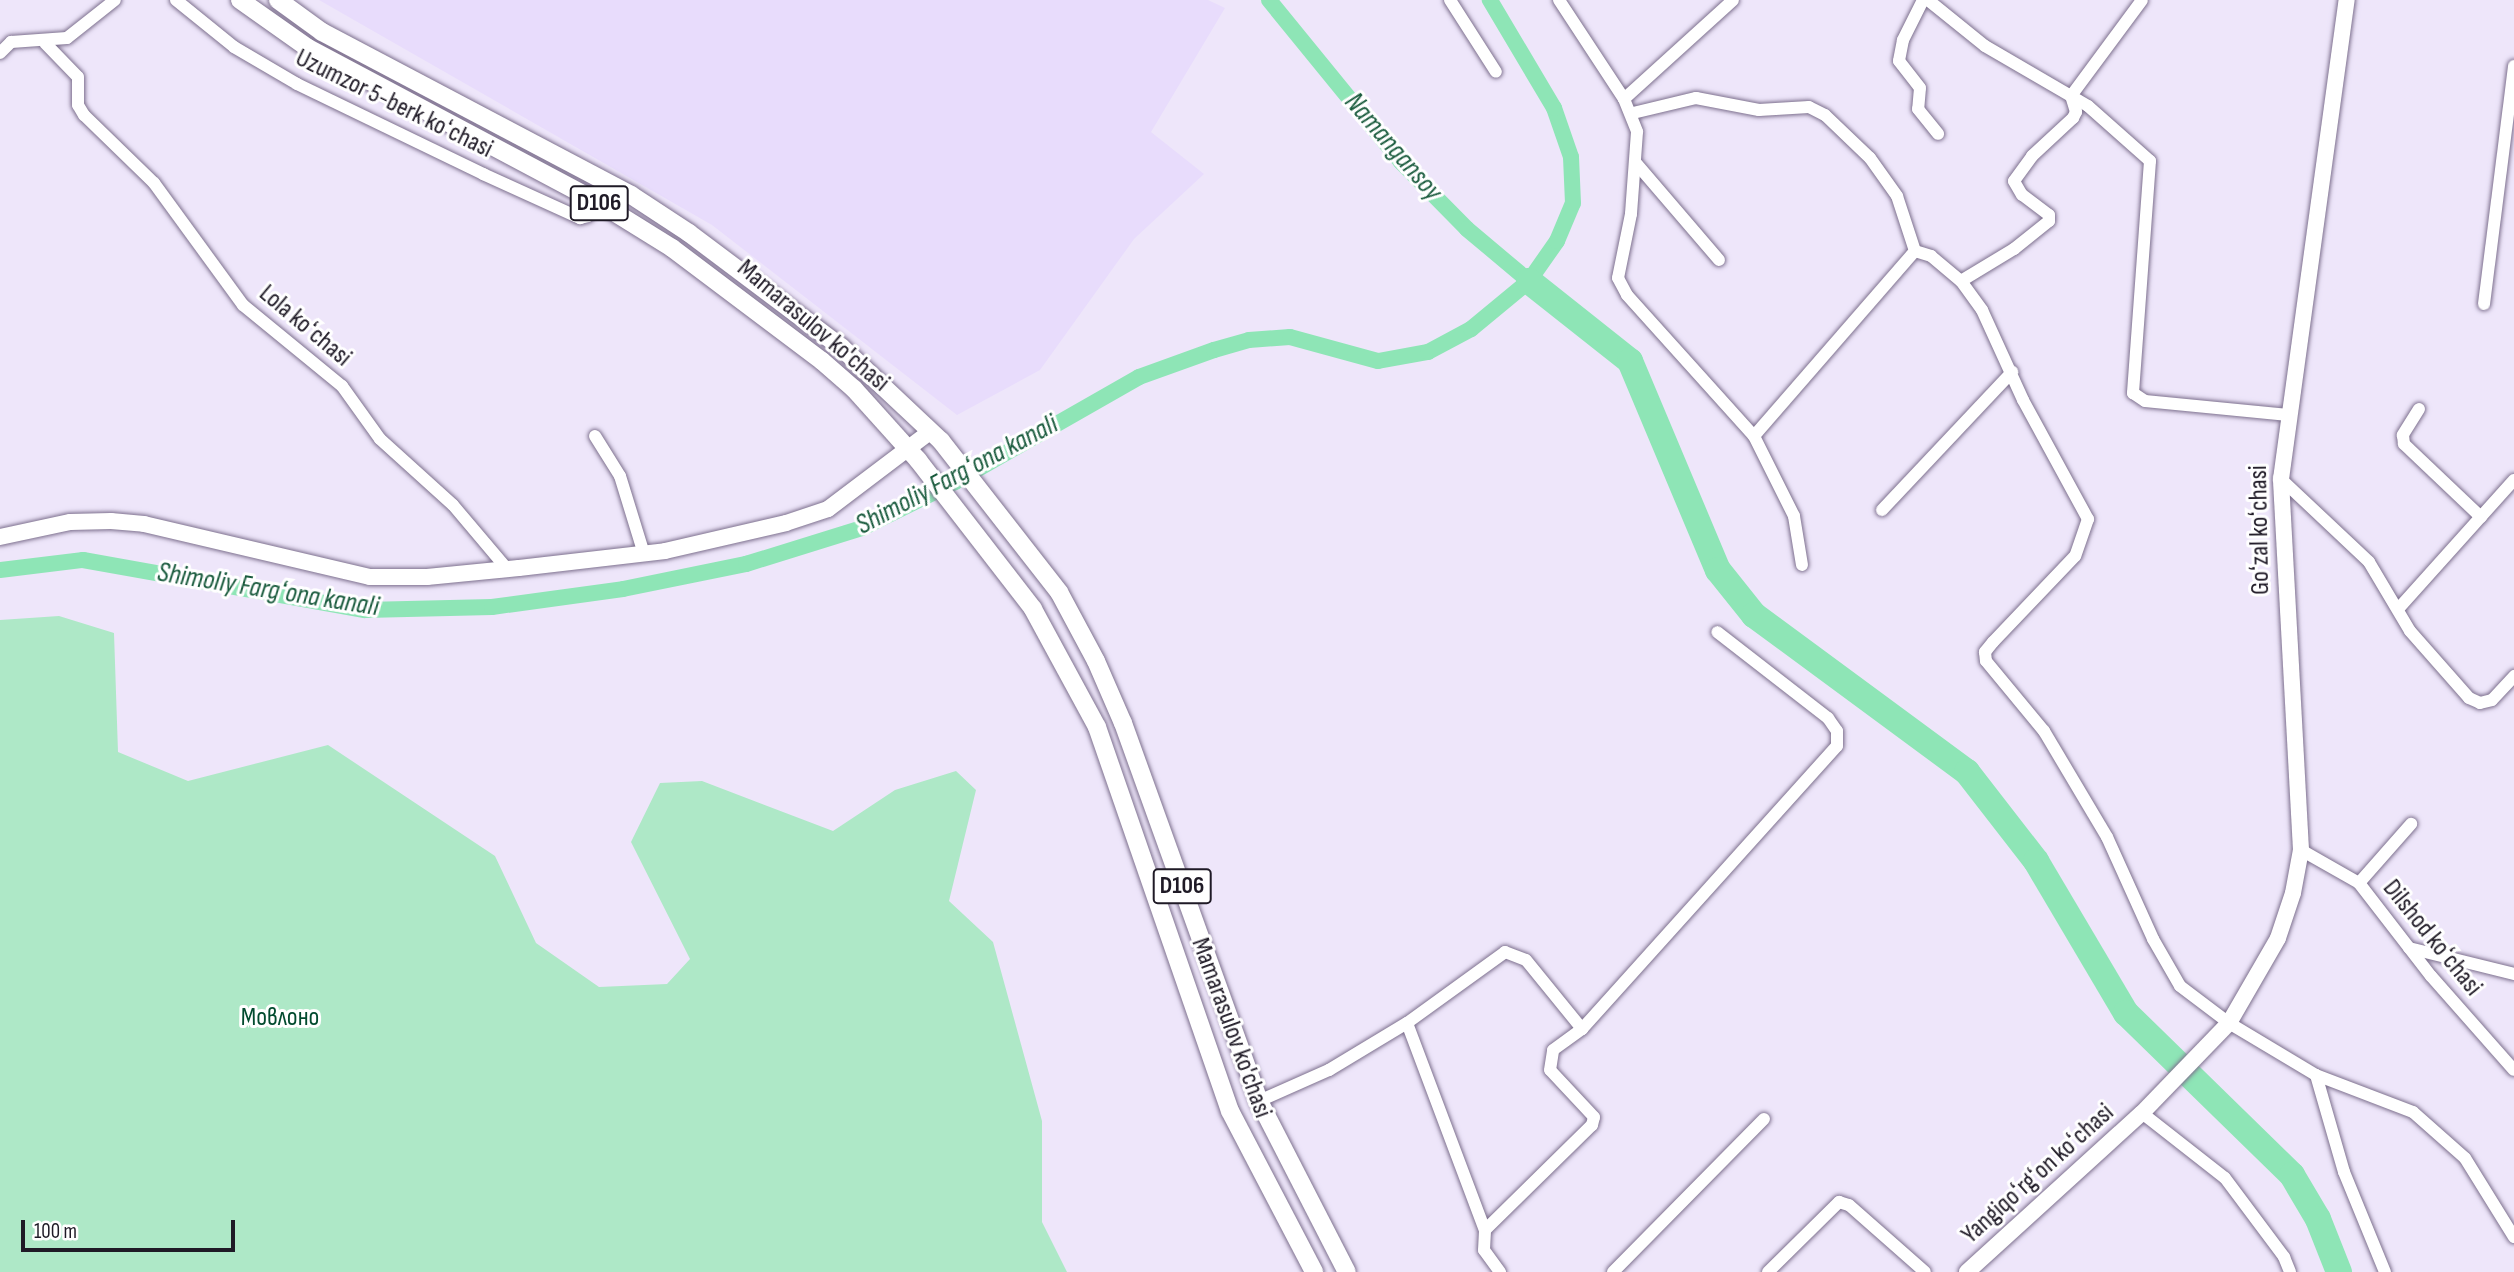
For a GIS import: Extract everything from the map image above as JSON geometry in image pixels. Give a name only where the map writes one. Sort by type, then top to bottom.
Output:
[{"type":"main road","name":"Mamarasulov ko'chasi","points":[[240,0],[308,48],[598,202],[706,271],[792,335],[855,389],[914,455],[1033,609],[1097,727],[1230,1111],[1314,1272]]},
{"type":"main road","name":"Mamarasulov ko'chasi","points":[[278,0],[322,32],[631,195],[689,233],[841,346],[936,436],[1059,592],[1096,661],[1123,723],[1259,1101],[1347,1272]]},
{"type":"street","points":[[0,53],[11,42],[45,43],[79,32],[115,0]]},
{"type":"street","name":"Uzumzor 5-berk koʻchasi","points":[[176,0],[234,47],[297,84],[483,174],[583,218],[598,202]]},
{"type":"street","points":[[1450,0],[1496,72]]},
{"type":"street","points":[[1559,0],[1633,113],[1637,132],[1635,162],[1618,278],[1627,295],[1754,436],[1794,516],[1802,565]]},
{"type":"street","points":[[1624,99],[1733,0]]},
{"type":"street","points":[[1938,134],[1918,109],[1920,88],[1899,61],[1903,40],[1926,0],[1985,46],[2071,96],[2145,152],[2150,160],[2133,393],[2145,401],[2288,415]]},
{"type":"street","points":[[1961,281],[2014,250],[2049,222],[2049,215],[2022,195],[2014,181],[2073,118],[2071,96],[2142,0]]},
{"type":"street","name":"Goʻzal koʻchasi","points":[[2213,1040],[2229,1023],[2278,939],[2301,850],[2281,479],[2347,0]]},
{"type":"street","name":"Lola koʻchasi","points":[[45,43],[78,77],[78,105],[85,116],[154,183],[243,305],[342,386],[380,439],[453,505],[508,569]]},
{"type":"street","points":[[2484,304],[2514,66]]},
{"type":"street","points":[[1633,113],[1696,98],[1759,110],[1809,107],[1825,115],[1887,180],[1915,251]]},
{"type":"street","points":[[1635,162],[1719,260]]},
{"type":"street","points":[[1915,251],[1931,256],[1961,281],[1982,310],[2088,519],[2075,556],[1993,642],[1985,652],[1986,662],[2044,731],[2107,837],[2152,939],[2180,986],[2229,1023],[2316,1075],[2413,1112],[2465,1158],[2514,1237]]},
{"type":"street","points":[[1754,436],[1915,251]]},
{"type":"street","points":[[1882,510],[2012,372]]},
{"type":"street","points":[[2419,409],[2406,428],[2404,443],[2481,517]]},
{"type":"street","points":[[595,436],[620,476],[644,554]]},
{"type":"street","points":[[0,537],[70,522],[111,521],[168,530],[370,578],[427,578],[644,554],[723,540],[828,509],[914,455],[936,436]]},
{"type":"street","points":[[2281,479],[2369,562],[2399,608],[2410,631],[2469,698],[2480,704],[2492,700],[2514,677]]},
{"type":"street","points":[[2399,608],[2514,480]]},
{"type":"street","points":[[1485,1230],[1592,1125],[1589,1109],[1550,1070],[1549,1061],[1553,1050],[1582,1029],[1836,746],[1837,732],[1828,718],[1717,632]]},
{"type":"street","points":[[2359,883],[2411,824]]},
{"type":"street","name":"Dilshod koʻchasi","points":[[2301,850],[2359,883],[2409,948],[2514,1070]]},
{"type":"street","points":[[2409,948],[2514,974]]},
{"type":"street","points":[[1259,1101],[1329,1070],[1407,1023],[1505,952],[1526,960],[1582,1029]]},
{"type":"street","points":[[1407,1023],[1485,1230],[1484,1250],[1500,1272]]},
{"type":"street","name":"Yangiqoʻrgʻon koʻchasi","points":[[1967,1272],[2142,1113],[2213,1040]]},
{"type":"street","points":[[2316,1075],[2344,1172],[2385,1272]]},
{"type":"street","points":[[2142,1113],[2225,1178],[2284,1257],[2290,1272]]},
{"type":"street","points":[[1613,1272],[1764,1119]]},
{"type":"street","points":[[1768,1272],[1839,1202],[1849,1205],[1925,1272]]},
{"type":"shaded area","points":[[319,0],[1208,0],[1225,8],[1151,132],[1204,174],[1134,239],[1040,370],[957,415],[712,225]]},
{"type":"green space","name":"Мовлоно","points":[[59,616],[114,633],[118,752],[188,781],[328,745],[495,856],[536,943],[599,987],[667,984],[690,959],[631,842],[660,783],[702,781],[833,831],[895,790],[956,771],[976,790],[949,901],[993,942],[1042,1121],[1042,1222],[1067,1272],[0,1272],[0,620]]},
{"type":"waterway","name":"Namangansoy","points":[[1269,0],[1401,162],[1467,229],[1529,281]]},
{"type":"waterway","name":"Shimoliy Fargʻona kanali","points":[[0,570],[83,560],[365,610],[492,607],[623,589],[746,564],[862,528],[955,482],[1139,377],[1214,350],[1249,340],[1290,337],[1378,361],[1428,352],[1471,329],[1529,281],[1557,241],[1573,203],[1571,157],[1554,108],[1490,0]]},
{"type":"waterway","points":[[1529,281],[1630,361],[1718,570],[1754,615],[1967,772],[2036,861],[2126,1013],[2292,1175],[2318,1219],[2339,1272]]}]
